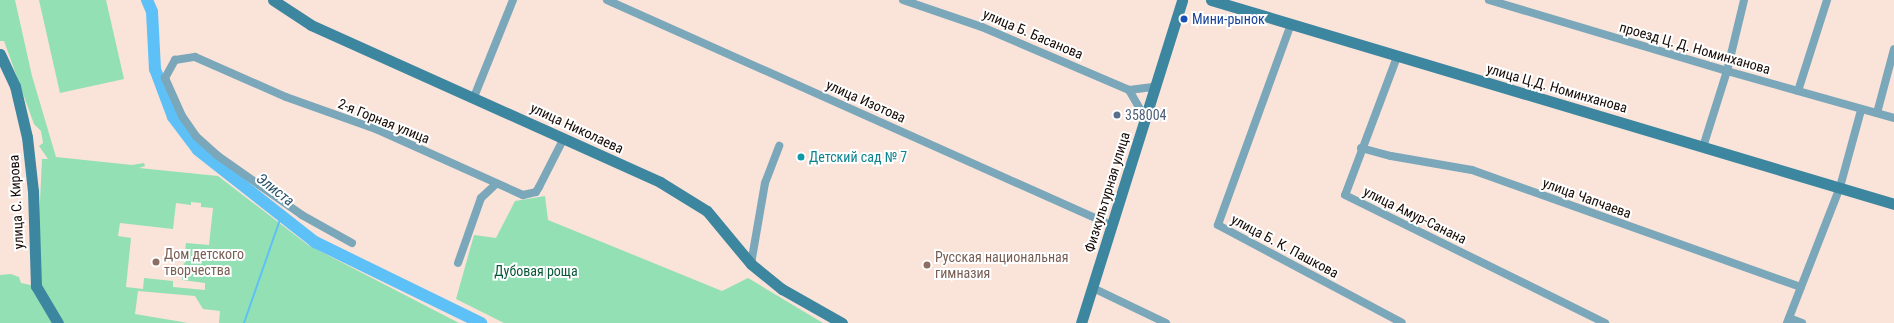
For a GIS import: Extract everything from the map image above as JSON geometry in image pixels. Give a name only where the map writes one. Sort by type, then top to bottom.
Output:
[{"type":"street","name":"улица Николаева","points":[[273,0],[311,24],[660,182],[707,211],[751,264],[782,289],[842,323]]},
{"type":"street","points":[[474,97],[513,0]]},
{"type":"street","name":"улица Изотова","points":[[607,0],[1113,226]]},
{"type":"street","name":"улица Б. Басанова","points":[[903,0],[982,26],[1129,90]]},
{"type":"street","name":"Физкультурная улица","points":[[1081,323],[1113,226],[1182,0]]},
{"type":"street","name":"улица Ц.Д. Номинханова","points":[[1211,0],[1397,57],[1894,204]]},
{"type":"street","name":"проезд Ц. Д. Номинханова","points":[[1489,0],[1726,71],[1894,118]]},
{"type":"street","points":[[1703,147],[1726,71],[1744,0]]},
{"type":"street","points":[[1798,91],[1827,0]]},
{"type":"street","name":"улица Б. К. Пашкова","points":[[1291,24],[1218,225],[1402,323]]},
{"type":"street","points":[[1877,113],[1894,49]]},
{"type":"street","name":"улица С. Кирова","points":[[0,54],[15,86],[27,137],[33,191],[36,286],[58,323]]},
{"type":"street","name":"2-я Горная улица","points":[[352,242],[302,215],[218,156],[182,116],[165,78],[169,68],[175,60],[195,56],[286,97],[376,128],[523,195],[536,192],[564,138]]},
{"type":"street","name":"улица Амур-Санана","points":[[1397,57],[1361,148],[1345,195],[1586,319],[1605,323]]},
{"type":"street","points":[[1145,118],[1129,90],[1155,87]]},
{"type":"street","points":[[1802,323],[1788,320],[1840,187],[1861,110]]},
{"type":"street","points":[[751,264],[765,183],[779,146]]},
{"type":"street","name":"улица Чапчаева","points":[[1361,148],[1391,156],[1472,170],[1801,288]]},
{"type":"street","points":[[458,263],[481,198],[496,184]]},
{"type":"street","points":[[1093,288],[1166,323]]},
{"type":"green space","points":[[0,0],[15,0],[32,76],[56,157],[132,165],[144,163],[145,166],[139,168],[218,176],[308,245],[459,323],[219,323],[220,311],[203,309],[195,296],[138,291],[135,314],[188,323],[0,323],[0,275],[11,274],[19,277],[21,283],[36,286],[42,159],[48,159],[39,146],[43,143],[41,131],[34,124],[4,41],[0,41]],"holes":[[[191,202],[201,203],[201,207],[213,208],[209,245],[186,243],[182,280],[205,283],[205,290],[173,287],[173,281],[144,278],[143,289],[126,287],[131,238],[118,236],[120,223],[173,229],[176,203],[191,205]]]},
{"type":"green space","points":[[39,0],[106,0],[124,79],[60,93]]},
{"type":"green space","name":"Дубовая роща","points":[[545,196],[548,220],[722,291],[748,278],[823,323],[504,323],[456,299],[474,235],[496,238],[515,201]]},
{"type":"waterway","name":"Элиста","points":[[147,0],[152,12],[155,69],[173,117],[198,150],[315,242],[481,323]]},
{"type":"waterway","points":[[244,323],[281,217]]},
{"type":"place","name":"Мини-рынок","points":[[1184,19]]},
{"type":"place","name":"358004","points":[[1117,115]]},
{"type":"place","name":"Детский сад № 7","points":[[801,157]]},
{"type":"place","name":"Дом детского творчества","points":[[156,262]]},
{"type":"place","name":"Русская национальная гимназия","points":[[927,265]]}]
